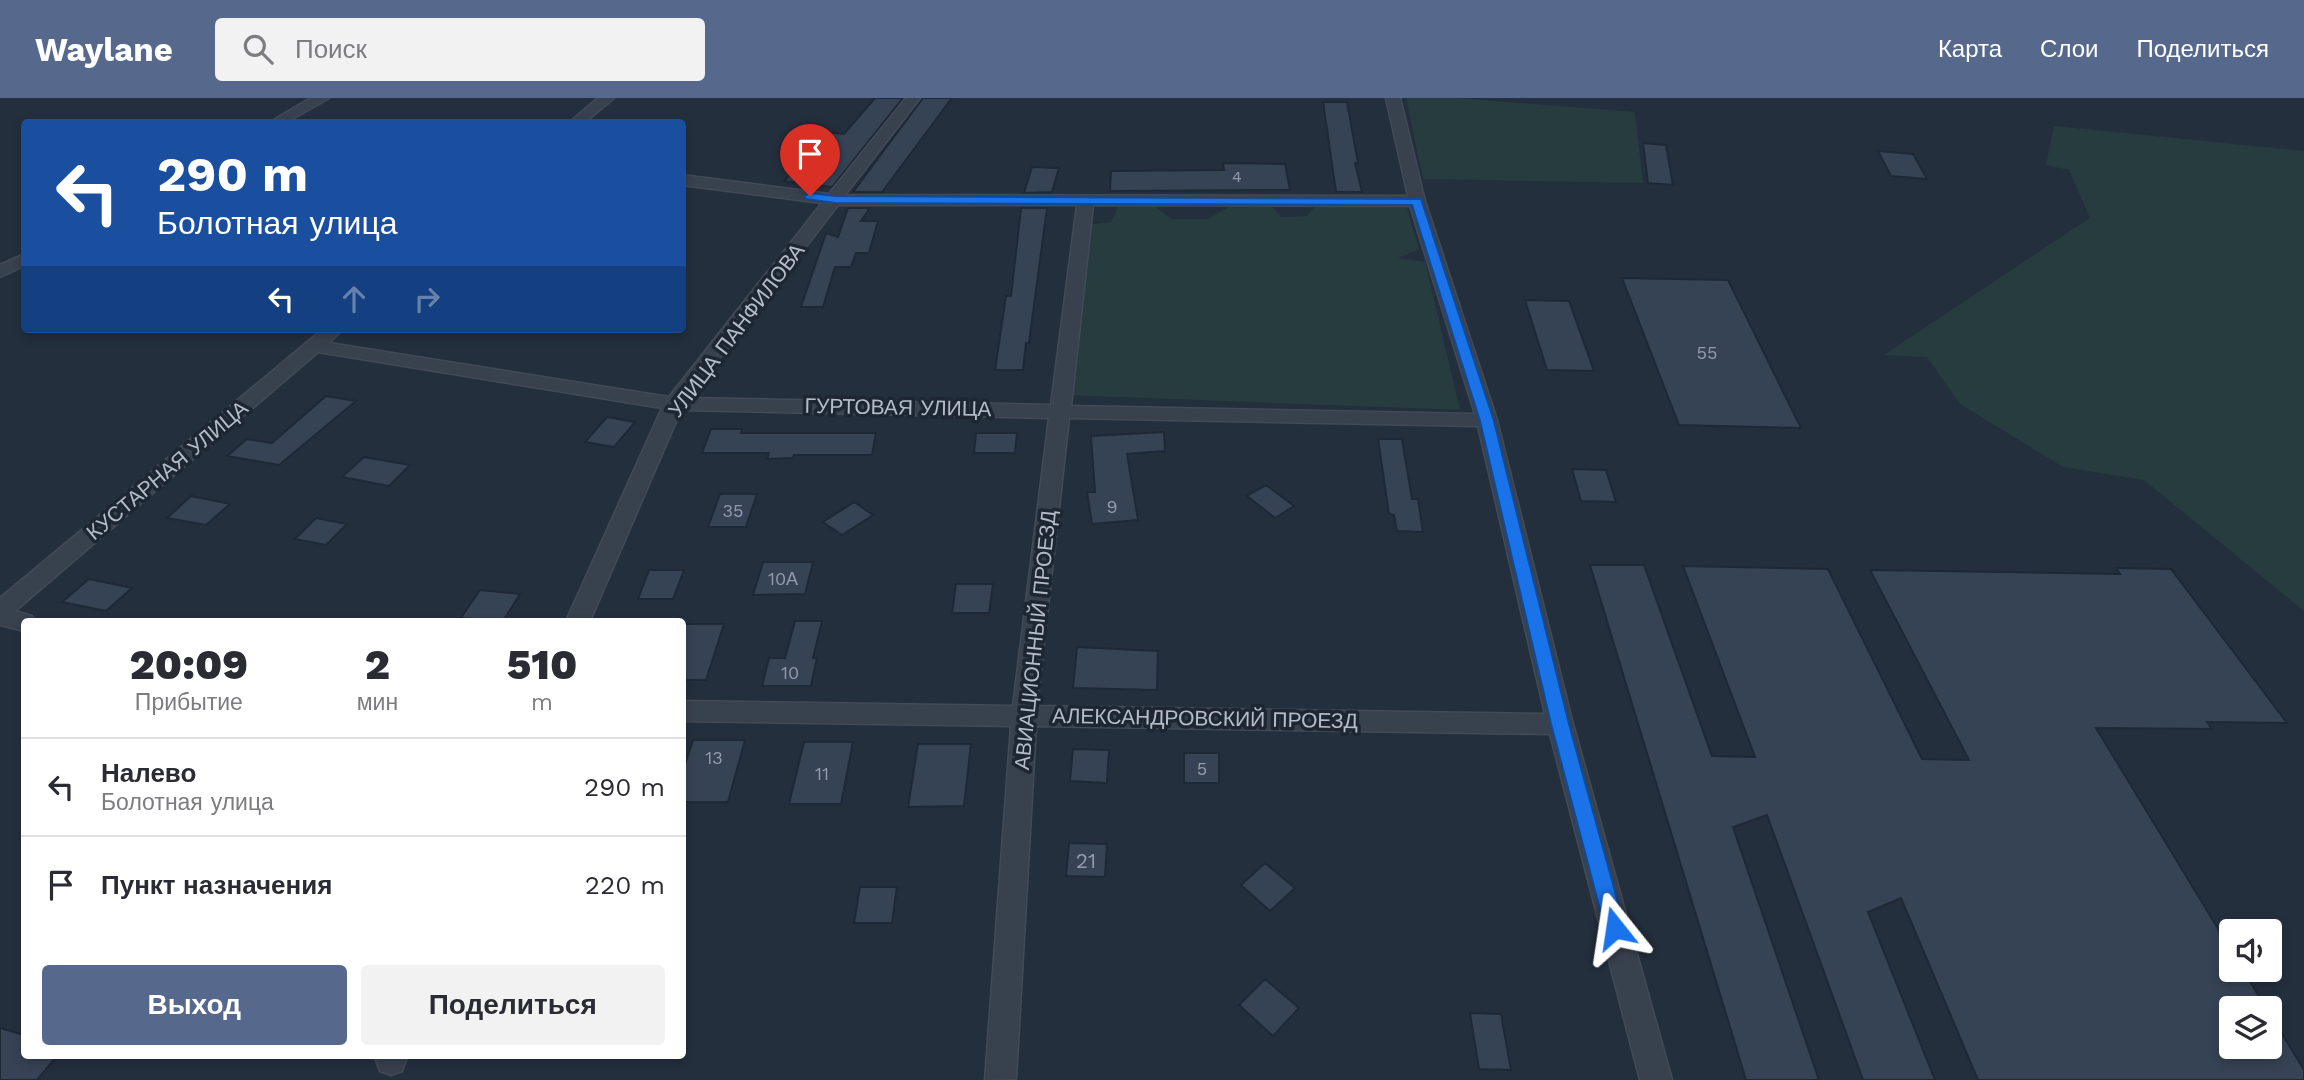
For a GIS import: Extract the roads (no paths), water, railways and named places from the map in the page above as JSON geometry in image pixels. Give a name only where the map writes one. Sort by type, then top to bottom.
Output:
[{"type":"street","points":[[283,119],[322,98]]},
{"type":"street","points":[[581,119],[607,98]]},
{"type":"street","name":"УЛИЦА ПАНФИЛОВА","points":[[579,618],[674,404],[913,98]]},
{"type":"street","points":[[1393,98],[1417,201],[1487,421],[1560,724],[1656,1080]]},
{"type":"street","points":[[686,181],[835,200],[1417,201]]},
{"type":"street","name":"АВИАЦИОННЫЙ ПРОЕЗД","points":[[1000,1079],[1024,714],[1085,202]]},
{"type":"street","points":[[0,272],[21,261]]},
{"type":"street","name":"КУСТАРНАЯ УЛИЦА","points":[[0,611],[329,333]]},
{"type":"street","name":"ГУРТОВАЯ УЛИЦА","points":[[314,346],[674,404],[1487,421]]},
{"type":"street","points":[[0,616],[21,621]]},
{"type":"street","name":"АЛЕКСАНДРОВСКИЙ ПРОЕЗД","points":[[686,712],[1024,714],[1560,724]]}]
